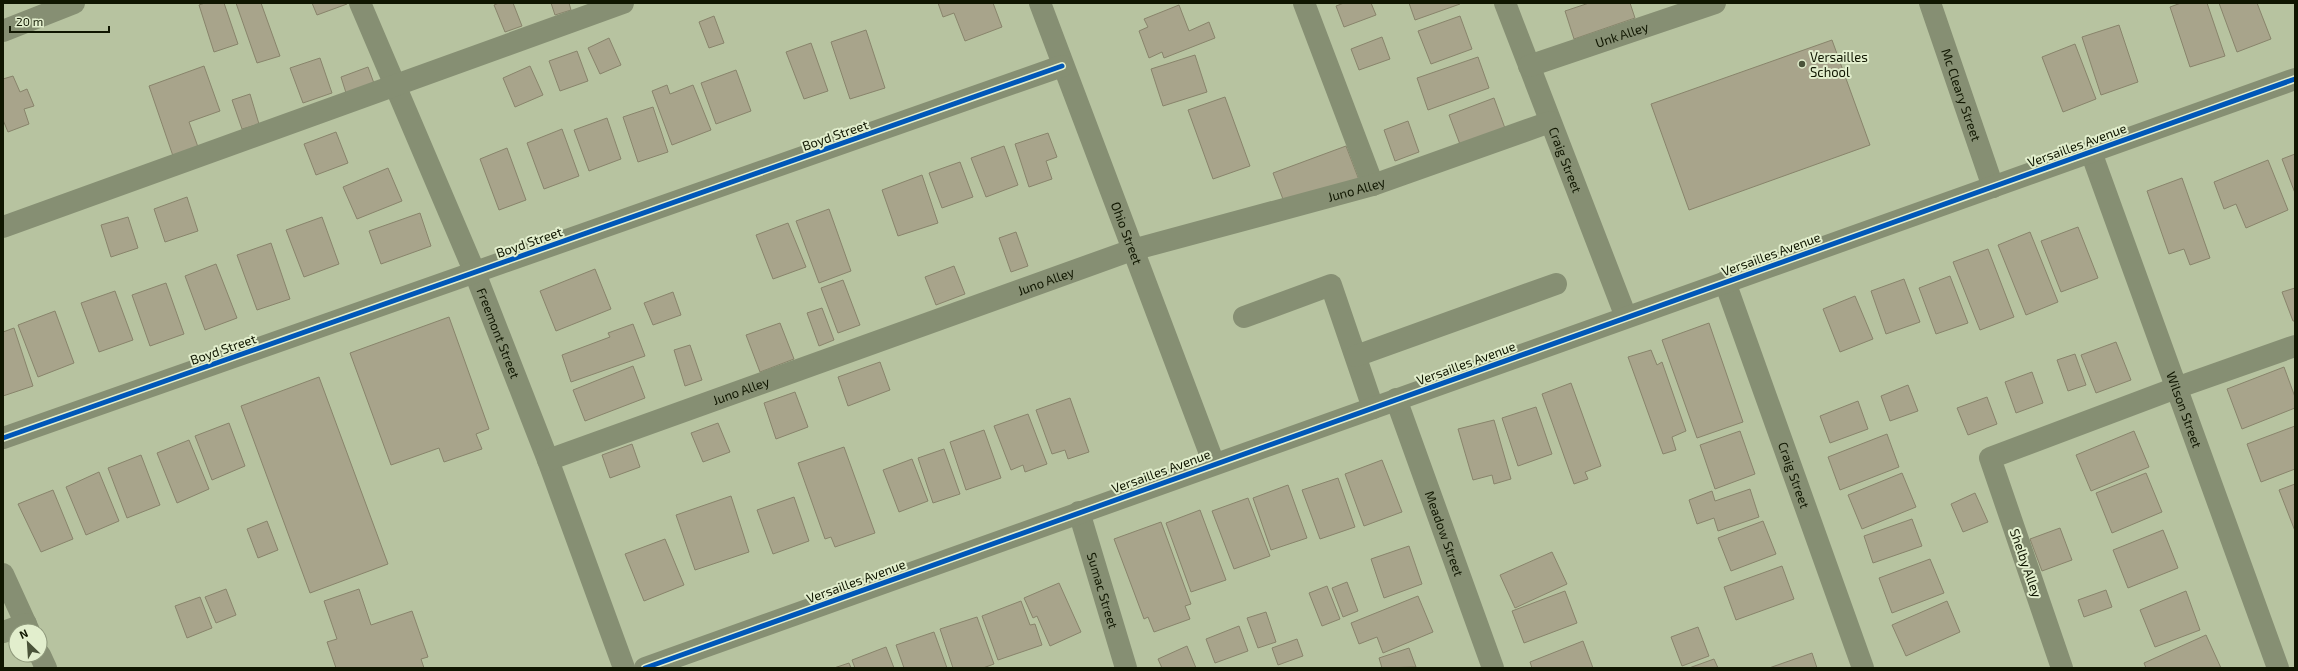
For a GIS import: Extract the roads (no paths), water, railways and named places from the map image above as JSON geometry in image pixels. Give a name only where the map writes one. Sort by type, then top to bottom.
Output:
[{"type":"street","points":[[3,31],[74,3]]},
{"type":"street","name":"Freemont Street","points":[[360,3],[475,273],[548,460],[624,668]]},
{"type":"street","points":[[3,227],[623,3]]},
{"type":"street","name":"Ohio Street","points":[[1040,3],[1062,66],[1214,464]]},
{"type":"street","points":[[1304,3],[1374,185]]},
{"type":"street","name":"Craig Street","points":[[1505,3],[1626,317]]},
{"type":"street","name":"Unk Alley","points":[[1529,66],[1715,3]]},
{"type":"street","name":"Mc Cleary Street","points":[[1930,3],[1993,187]]},
{"type":"street","name":"Boyd Street","points":[[3,438],[1062,66]]},
{"type":"street","name":"Versailles Avenue","points":[[645,668],[2295,79]]},
{"type":"street","name":"Juno Alley","points":[[548,460],[1132,250],[1374,185],[1550,122]]},
{"type":"street","name":"Wilson Street","points":[[2091,152],[2278,668]]},
{"type":"street","name":"Craig Street","points":[[1725,282],[1863,668]]},
{"type":"street","points":[[1356,356],[1556,284]]},
{"type":"street","points":[[1244,317],[1331,285],[1374,408]]},
{"type":"street","points":[[2176,388],[2295,346]]},
{"type":"street","name":"Shelby Alley","points":[[2062,668],[1990,458],[2176,388]]},
{"type":"street","name":"Meadow Street","points":[[1396,399],[1493,668]]},
{"type":"street","name":"Sumac Street","points":[[1079,512],[1126,668]]},
{"type":"street","points":[[3,574],[26,623]]},
{"type":"place","name":"Versailles School","points":[[1802,64]]}]
